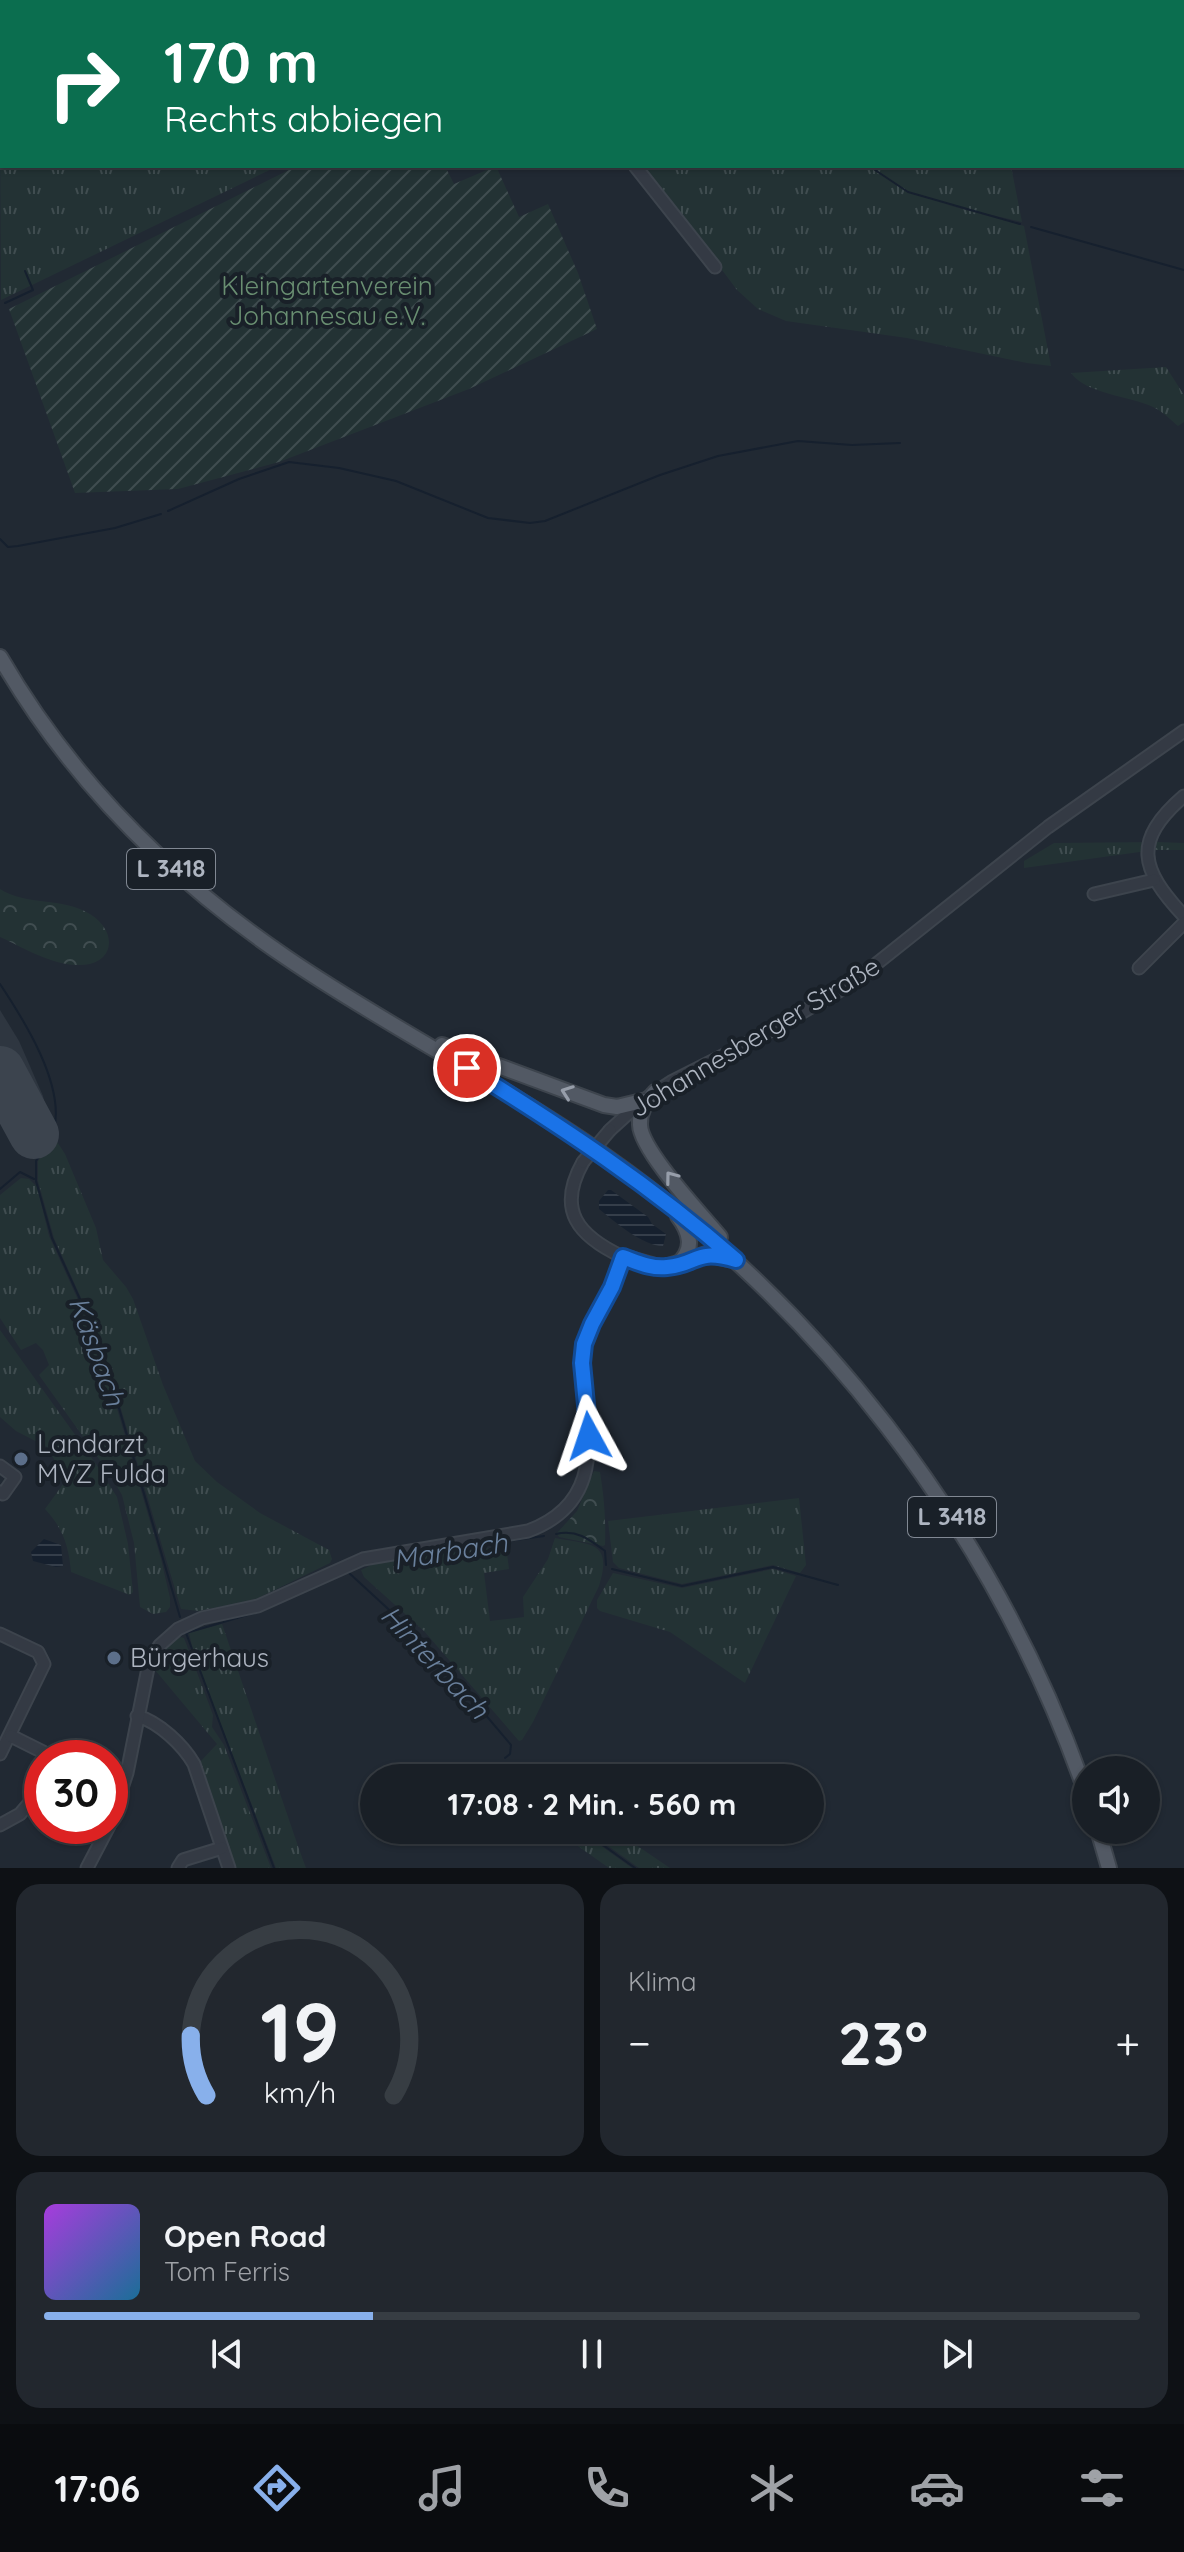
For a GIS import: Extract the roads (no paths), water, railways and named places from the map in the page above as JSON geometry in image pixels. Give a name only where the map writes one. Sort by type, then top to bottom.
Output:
[{"type":"main road","name":"L 3418","points":[[0,657],[66,757],[107,806],[193,889],[320,980],[578,1137],[666,1201],[757,1280],[843,1371],[904,1448],[956,1523],[1027,1650],[1072,1756]]},
{"type":"main road","points":[[395,1024],[427,1040],[604,1105],[617,1107],[642,1101]]},
{"type":"main road","points":[[655,1092],[646,1102],[640,1117],[643,1137],[675,1182],[757,1280]]},
{"type":"main road","points":[[666,1201],[685,1225],[689,1237],[686,1255],[674,1266]]},
{"type":"main road","points":[[623,1257],[650,1267],[674,1266],[706,1254],[736,1260]]},
{"type":"main road","points":[[1102,1844],[1109,1868]]},
{"type":"street","points":[[637,168],[715,267]]},
{"type":"street","name":"Johannesberger Straße","points":[[623,1257],[593,1240],[573,1215],[571,1190],[583,1162],[610,1130],[655,1092],[851,984],[1035,837],[1184,731]]},
{"type":"street","points":[[1184,796],[1165,813],[1151,834],[1148,858],[1154,880],[1184,916]]},
{"type":"street","points":[[1094,894],[1154,880]]},
{"type":"street","points":[[1139,968],[1184,923]]},
{"type":"street","points":[[128,1767],[146,1674],[154,1654],[170,1635],[190,1623],[258,1606],[363,1559],[518,1533],[547,1523],[565,1509],[582,1483],[590,1450],[582,1363],[584,1344],[623,1257]]},
{"type":"street","points":[[0,1466],[15,1477],[3,1494],[0,1492]]},
{"type":"street","points":[[0,1634],[38,1652],[43,1658],[43,1672],[0,1754]]},
{"type":"street","points":[[137,1716],[147,1719],[191,1758],[229,1868]]},
{"type":"street","points":[[11,1736],[24,1742]]},
{"type":"street","points":[[0,1825],[24,1809]]},
{"type":"street","points":[[87,1868],[99,1844]]},
{"type":"street","points":[[178,1868],[183,1860],[222,1848]]},
{"type":"water","points":[[608,1190],[648,1217],[666,1234],[663,1246],[638,1238],[599,1209],[599,1201]]},
{"type":"water","points":[[44,1539],[61,1545],[63,1566],[33,1561],[31,1552]]},
{"type":"waterway","points":[[872,168],[908,192],[1020,224]]},
{"type":"waterway","points":[[1031,227],[1184,270]]},
{"type":"waterway","points":[[5,303],[33,290],[25,271]]},
{"type":"waterway","points":[[168,511],[239,479],[289,462],[339,468],[396,481],[488,518],[530,523],[545,521],[660,475],[718,456],[798,441],[852,445],[900,443]]},
{"type":"waterway","points":[[0,539],[8,547],[18,546],[115,528],[161,514]]},
{"type":"waterway","name":"Käsbach","points":[[0,984],[31,1034],[48,1073],[54,1093],[54,1129]]},
{"type":"waterway","name":"Käsbach","points":[[52,1136],[36,1161],[36,1181],[52,1238],[100,1343],[180,1617]]},
{"type":"waterway","points":[[0,1189],[20,1172],[34,1179]]},
{"type":"waterway","name":"Marbach","points":[[556,1534],[570,1533],[588,1539],[605,1551],[606,1565]]},
{"type":"waterway","name":"Marbach","points":[[458,1548],[544,1536]]},
{"type":"waterway","name":"Marbach","points":[[612,1569],[682,1586],[773,1567],[838,1585]]},
{"type":"waterway","name":"Hinterbach","points":[[348,1572],[423,1641],[511,1745],[510,1754],[505,1758]]},
{"type":"waterway","name":"Marbach","points":[[186,1633],[258,1612],[302,1592]]},
{"type":"waterway","name":"Käsbach","points":[[186,1633],[274,1868]]},
{"type":"waterway","name":"Hinterbach","points":[[602,1844],[635,1868]]},
{"type":"place","name":"Landarzt MVZ Fulda","points":[[21,1459]]},
{"type":"place","name":"Bürgerhaus","points":[[114,1658]]},
{"type":"park label","name":"Kleingartenverein Johannesau e.V.","points":[[327,301]]}]
